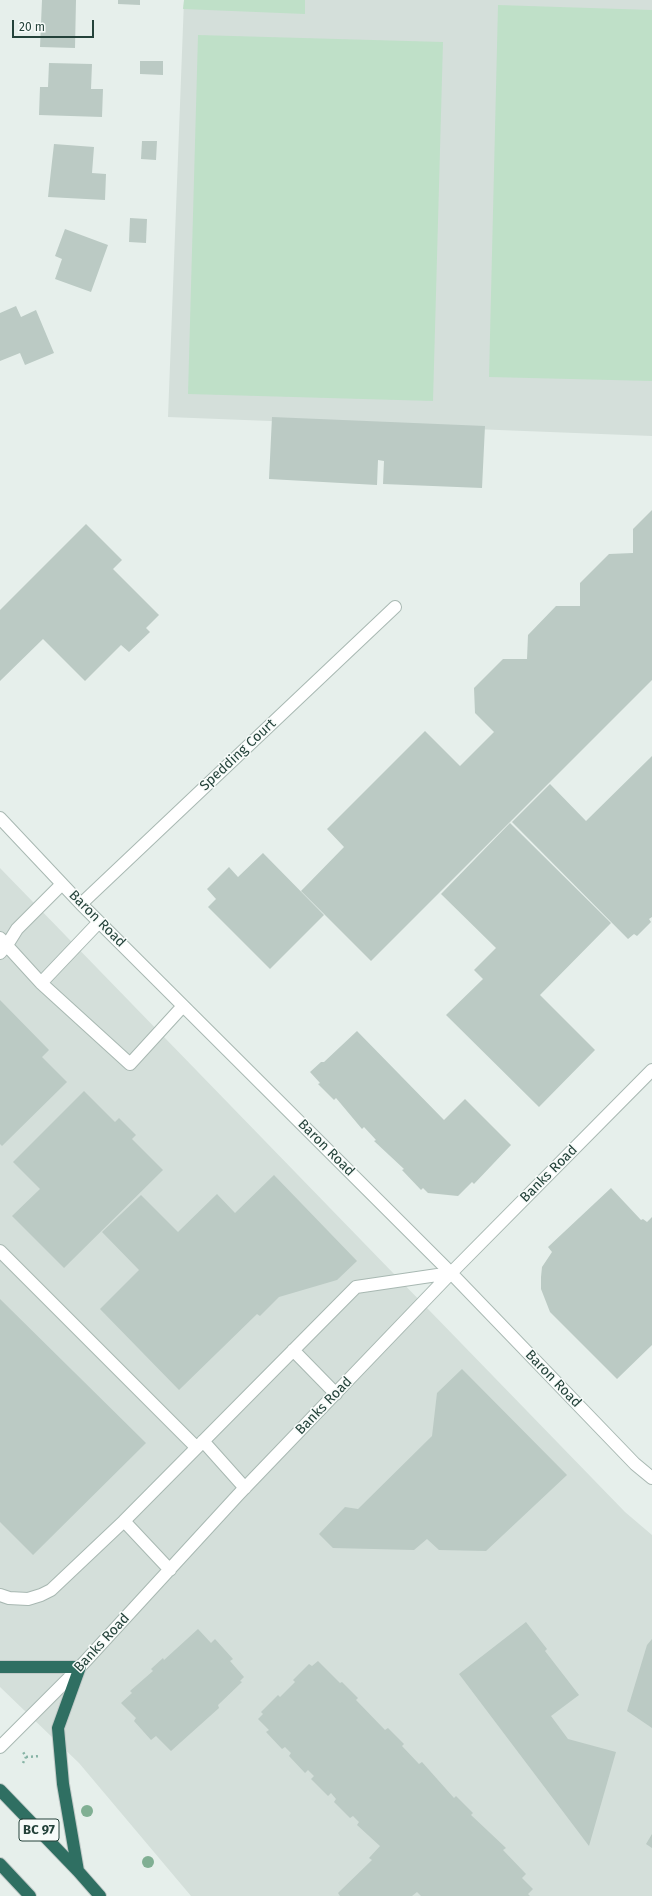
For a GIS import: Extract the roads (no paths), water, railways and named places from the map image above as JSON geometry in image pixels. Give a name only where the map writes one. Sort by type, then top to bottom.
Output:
[{"type":"highway","points":[[0,1667],[80,1667],[58,1728],[63,1784],[78,1871]]},
{"type":"highway","name":"BC 97","points":[[0,1790],[100,1896]]},
{"type":"highway","points":[[0,1864],[30,1896]]},
{"type":"street","name":"Spedding Court","points":[[81,904],[395,607]]},
{"type":"street","name":"Baron Road","points":[[0,818],[81,904],[450,1273],[635,1464],[652,1478]]},
{"type":"street","points":[[62,884],[2,945],[41,983],[130,1064],[183,1006]]},
{"type":"street","points":[[41,983],[99,922]]},
{"type":"street","name":"Banks Road","points":[[0,1747],[80,1667],[245,1488],[450,1273],[652,1070]]},
{"type":"street","points":[[0,1251],[245,1488]]},
{"type":"street","points":[[0,1595],[9,1598],[28,1599],[41,1595],[50,1590],[124,1521],[356,1287],[450,1273]]},
{"type":"street","points":[[294,1350],[336,1394]]},
{"type":"street","points":[[124,1521],[170,1570]]}]
